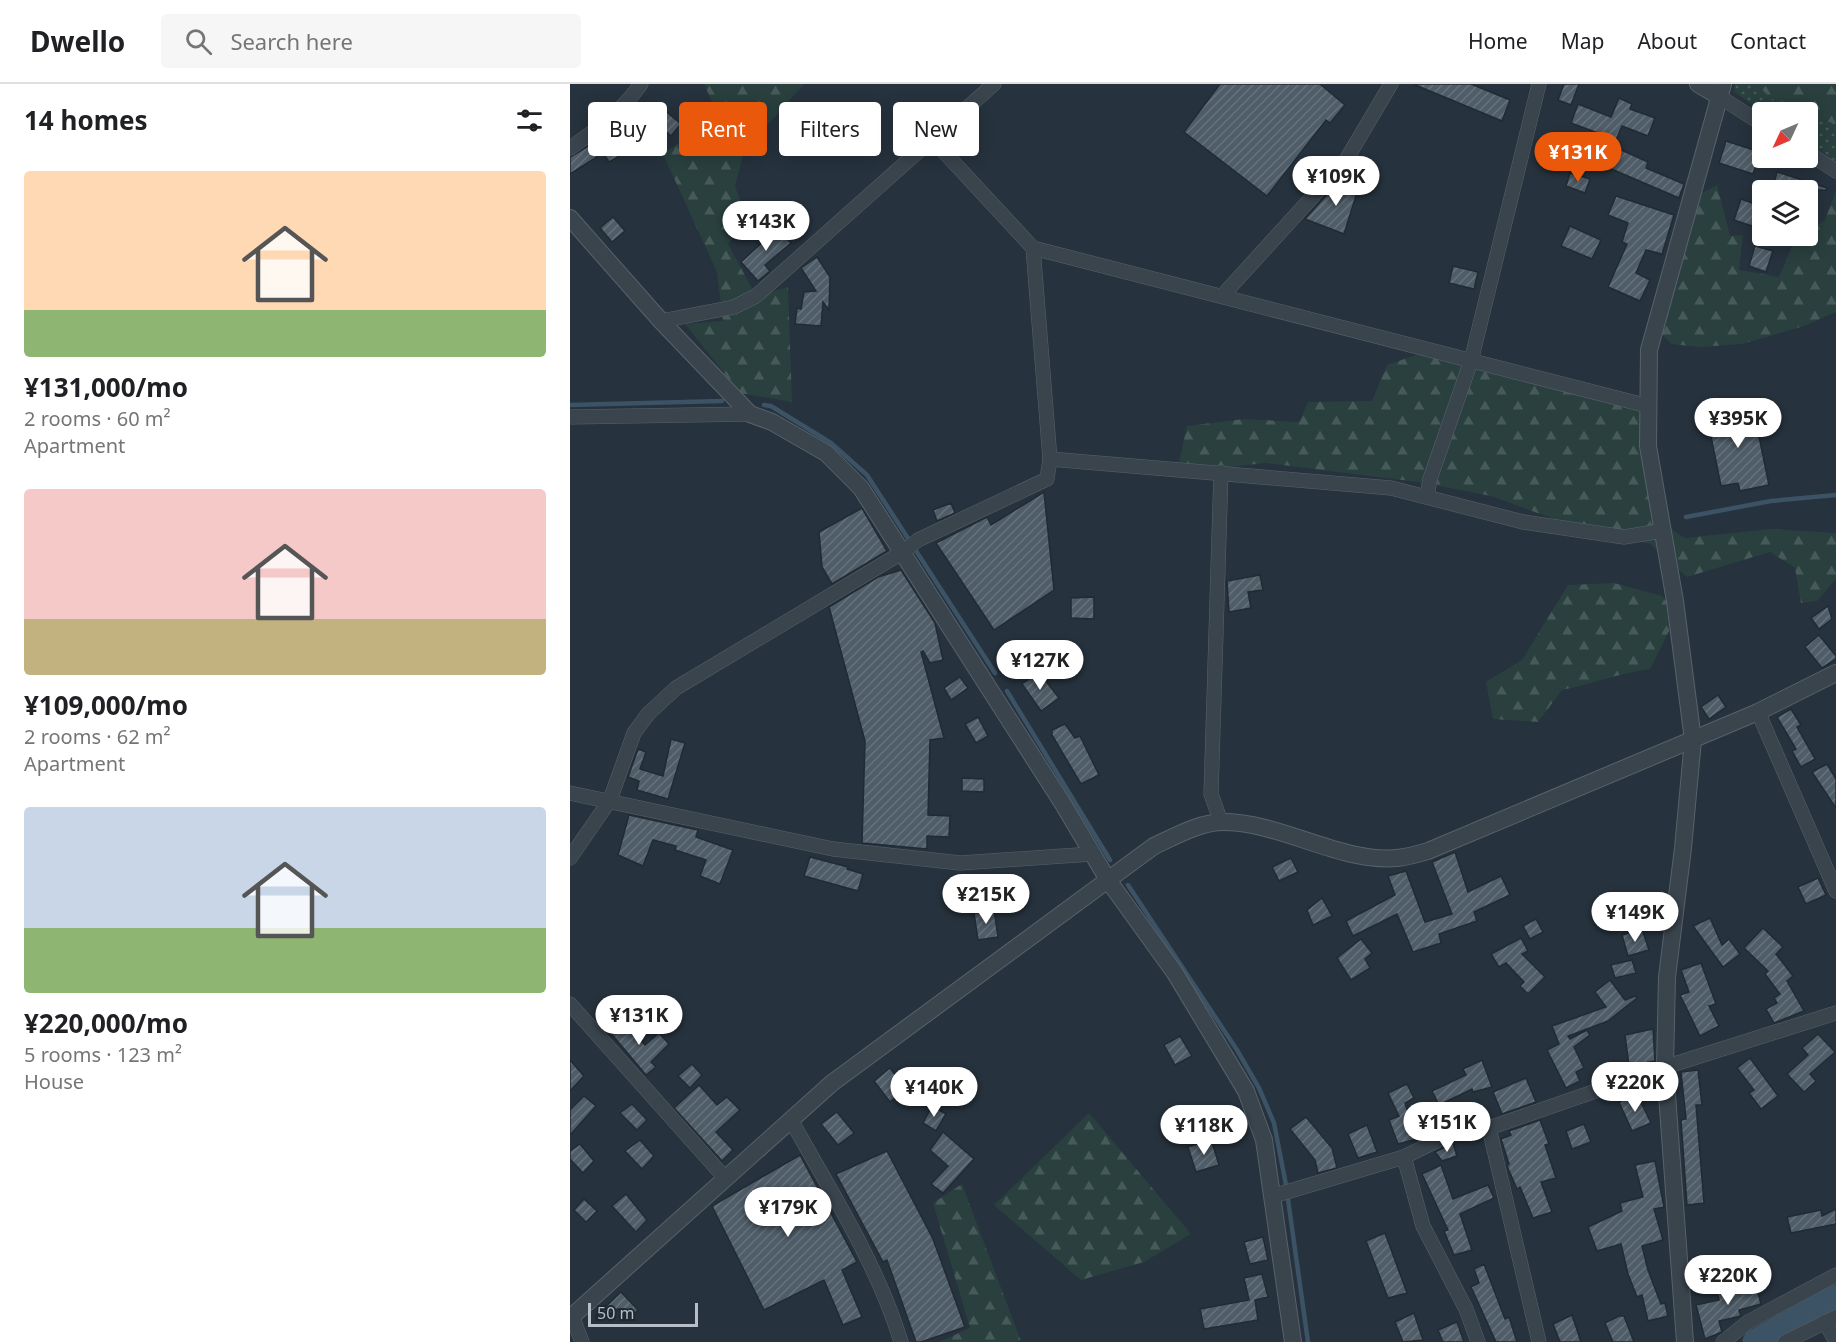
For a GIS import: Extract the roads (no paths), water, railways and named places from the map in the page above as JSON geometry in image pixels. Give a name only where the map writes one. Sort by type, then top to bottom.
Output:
[{"type":"street","points":[[570,148],[610,121],[627,105],[641,84]]},
{"type":"street","points":[[974,102],[994,84]]},
{"type":"street","points":[[1223,295],[1346,160],[1390,84]]},
{"type":"street","points":[[1427,496],[1430,478],[1471,361],[1539,84]]},
{"type":"street","points":[[1698,84],[1721,91],[1752,116]]},
{"type":"street","points":[[1685,1342],[1665,1067],[1666,978],[1683,848],[1693,740],[1675,601],[1648,446],[1649,350],[1721,91]]},
{"type":"street","points":[[661,321],[734,307],[756,296],[915,156]]},
{"type":"street","points":[[948,156],[1033,248],[1648,406]]},
{"type":"street","points":[[1818,159],[1836,171]]},
{"type":"street","points":[[570,218],[661,321],[750,414]]},
{"type":"street","points":[[570,858],[610,800],[634,733],[648,714],[676,688],[910,546],[1047,479],[1050,459],[1033,248]]},
{"type":"street","points":[[570,417],[750,414],[772,422],[826,453],[861,488],[910,546],[1108,880],[1175,973],[1246,1091],[1284,1192],[1293,1342]]},
{"type":"street","points":[[1050,459],[1221,472],[1289,482],[1391,488],[1523,522],[1624,537],[1662,531]]},
{"type":"street","points":[[1221,472],[1211,794],[1221,822]]},
{"type":"street","points":[[582,1342],[571,1317],[832,1083],[1154,846],[1186,832],[1221,822],[1266,828],[1359,855],[1396,858],[1428,851],[1758,712],[1836,673]]},
{"type":"street","points":[[1758,712],[1836,891]]},
{"type":"street","points":[[570,793],[705,820],[760,835],[832,849],[960,863],[1092,854]]},
{"type":"street","points":[[570,1004],[726,1179]]},
{"type":"street","points":[[1284,1192],[1404,1157],[1453,1133],[1489,1128],[1665,1067],[1836,1013]]},
{"type":"street","points":[[791,1120],[860,1242],[895,1320],[901,1342]]},
{"type":"street","points":[[1489,1128],[1539,1342]]},
{"type":"street","points":[[1404,1157],[1423,1226],[1466,1309],[1478,1342]]},
{"type":"street","points":[[1723,1342],[1748,1322],[1803,1290],[1836,1275]]},
{"type":"street","points":[[1785,1342],[1830,1319],[1836,1342]]},
{"type":"waterway","points":[[570,405],[722,401]]},
{"type":"waterway","points":[[764,405],[771,406],[831,443],[867,475],[995,673]]},
{"type":"waterway","points":[[1686,517],[1771,501],[1836,495]]},
{"type":"waterway","points":[[1007,691],[1110,860]]},
{"type":"waterway","points":[[1128,885],[1237,1050],[1259,1088],[1274,1123],[1286,1185],[1308,1342]]},
{"type":"waterway","points":[[1756,1342],[1836,1298]]}]
